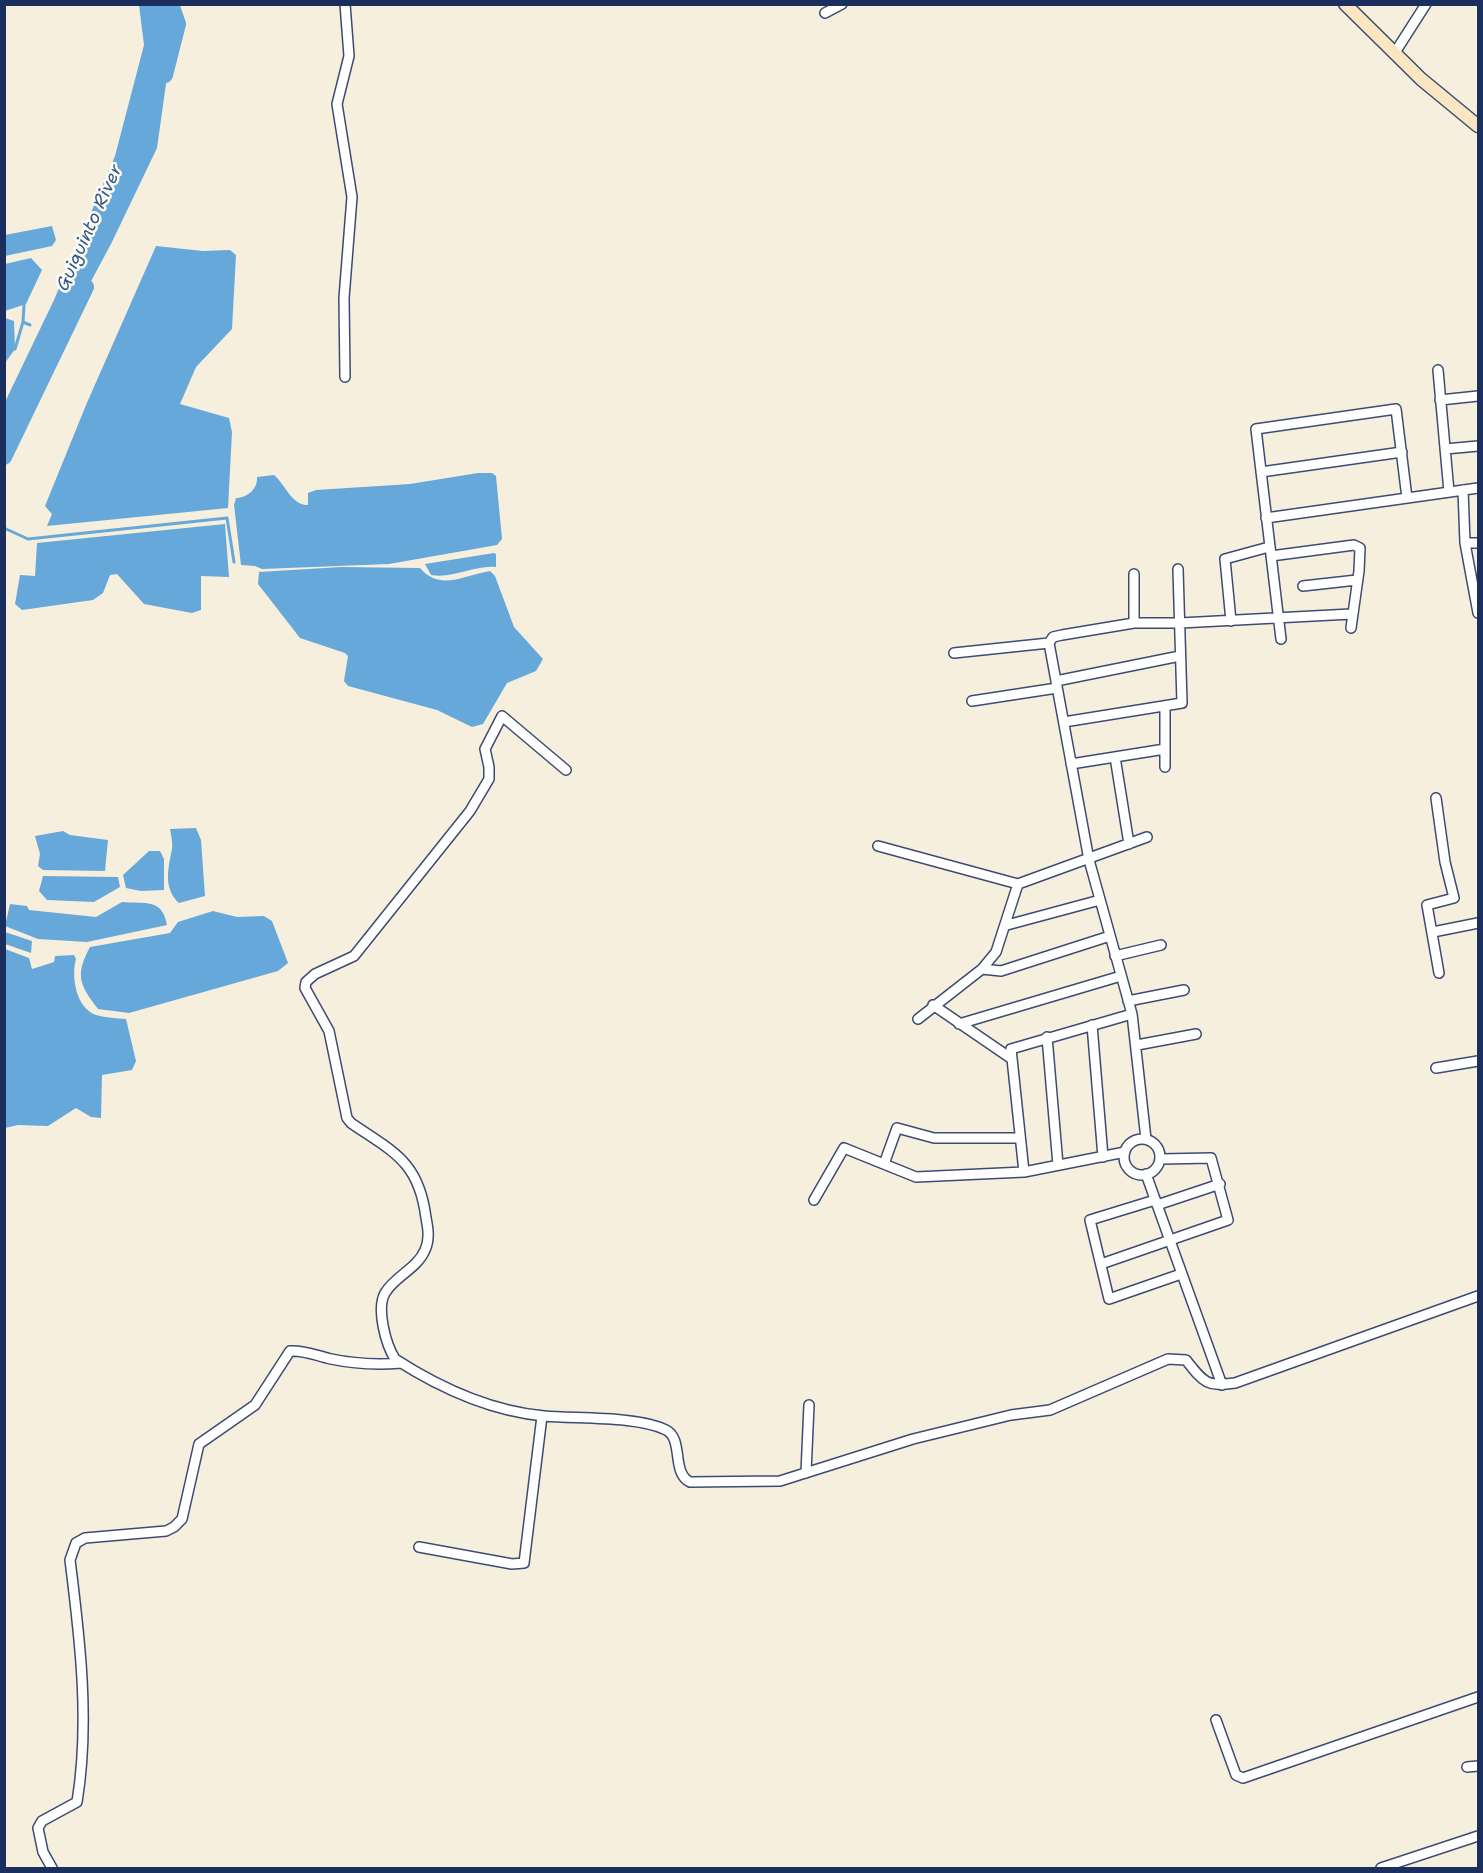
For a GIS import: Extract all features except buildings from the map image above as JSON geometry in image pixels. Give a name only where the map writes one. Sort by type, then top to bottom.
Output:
[{"type":"main road","points":[[1346,4],[1394,54],[1479,126]]},
{"type":"street","points":[[345,4],[349,56],[338,104],[352,197],[344,298],[345,377]]},
{"type":"street","points":[[825,13],[843,4]]},
{"type":"street","points":[[1394,54],[1426,4]]},
{"type":"street","points":[[1438,370],[1449,492]]},
{"type":"street","points":[[1440,400],[1479,396]]},
{"type":"street","points":[[1281,639],[1256,429],[1396,409],[1407,498]]},
{"type":"street","points":[[1445,449],[1479,446]]},
{"type":"street","points":[[1261,472],[1402,452]]},
{"type":"street","points":[[1266,518],[1479,488]]},
{"type":"street","points":[[1463,490],[1465,543],[1479,613]]},
{"type":"street","points":[[1465,543],[1479,543]]},
{"type":"street","points":[[1231,621],[1225,559],[1270,552],[1354,545],[1360,548],[1360,554],[1351,628]]},
{"type":"street","points":[[1064,722],[1182,703],[1178,569]]},
{"type":"street","points":[[1134,574],[1134,623]]},
{"type":"street","points":[[1303,586],[1357,580]]},
{"type":"street","points":[[1146,1139],[1132,1014],[1089,860],[1049,643],[1053,637],[1134,623],[1231,621],[1351,614]]},
{"type":"street","points":[[954,653],[1049,643]]},
{"type":"street","points":[[972,701],[1180,656]]},
{"type":"street","points":[[1165,706],[1165,767]]},
{"type":"street","points":[[566,770],[502,716],[485,749],[489,779],[470,811],[354,956],[315,974],[306,982],[305,988],[329,1030],[347,1118],[404,1159],[424,1203],[428,1235],[425,1250],[415,1265],[385,1293],[383,1301],[382,1317],[387,1339],[392,1355],[401,1363],[461,1395],[493,1406],[542,1416],[624,1422],[668,1431],[673,1437],[682,1475],[690,1482],[780,1481],[913,1439],[1011,1415],[1050,1410],[1168,1359],[1186,1360],[1201,1379],[1213,1385],[1235,1383],[1479,1296]]},
{"type":"street","points":[[1071,764],[1165,749]]},
{"type":"street","points":[[1114,757],[1129,844]]},
{"type":"street","points":[[1436,798],[1445,862],[1454,898],[1427,904],[1439,973]]},
{"type":"street","points":[[878,846],[1018,884],[1147,837]]},
{"type":"street","points":[[918,1018],[982,969],[996,952],[1018,884]]},
{"type":"street","points":[[1006,925],[1100,900]]},
{"type":"street","points":[[1433,932],[1479,923]]},
{"type":"street","points":[[982,969],[1001,971],[1110,936]]},
{"type":"street","points":[[1115,956],[1161,945]]},
{"type":"street","points":[[959,1024],[1121,976]]},
{"type":"street","points":[[1128,1001],[1184,990]]},
{"type":"street","points":[[933,1005],[1012,1059]]},
{"type":"street","points":[[1024,1172],[1011,1049],[1132,1014]]},
{"type":"street","points":[[1092,1025],[1103,1156]]},
{"type":"street","points":[[1137,1045],[1196,1034]]},
{"type":"street","points":[[1047,1037],[1058,1166]]},
{"type":"street","points":[[1437,1068],[1479,1061]]},
{"type":"street","points":[[884,1164],[897,1128],[934,1138],[1020,1138]]},
{"type":"street","points":[[814,1200],[844,1148],[916,1176],[1024,1172],[1125,1152],[1135,1140],[1146,1139],[1158,1148],[1161,1159],[1156,1168],[1146,1174],[1137,1174],[1128,1168],[1125,1152]]},
{"type":"street","points":[[1101,1264],[1228,1220],[1220,1184],[1211,1158],[1161,1159]]},
{"type":"street","points":[[1146,1174],[1222,1385]]},
{"type":"street","points":[[1181,1274],[1109,1299],[1090,1220],[1220,1184]]},
{"type":"street","points":[[52,1869],[43,1852],[38,1828],[42,1821],[77,1802],[83,1749],[83,1711],[70,1560],[76,1543],[85,1538],[166,1531],[174,1527],[182,1519],[199,1444],[255,1405],[290,1351],[304,1351],[371,1365],[401,1363]]},
{"type":"street","points":[[806,1473],[809,1405]]},
{"type":"street","points":[[419,1547],[512,1564],[524,1563],[542,1416]]},
{"type":"street","points":[[1216,1720],[1236,1775],[1243,1778],[1479,1697]]},
{"type":"street","points":[[1467,1767],[1479,1766]]},
{"type":"street","points":[[1381,1869],[1479,1836]]},
{"type":"water","points":[[139,5],[174,5],[174,27],[157,148],[111,244],[46,365],[5,466],[5,402],[54,300],[115,156],[144,45]]},
{"type":"water","points":[[52,226],[56,240],[52,246],[5,256],[5,235]]},
{"type":"water","points":[[156,246],[203,251],[230,250],[236,255],[232,329],[196,367],[180,404],[229,418],[232,432],[228,508],[47,526],[52,514],[45,506],[86,405]]},
{"type":"water","points":[[31,258],[42,270],[26,304],[5,311],[5,264]]},
{"type":"water","points":[[5,318],[14,321],[15,349],[5,363]]},
{"type":"water","points":[[478,473],[492,473],[496,476],[502,539],[497,545],[389,564],[262,569],[241,565],[234,505],[236,498],[248,495],[254,489],[257,477],[274,475],[297,502],[308,505],[308,493],[316,490],[410,484]]},
{"type":"water","points":[[225,524],[229,577],[201,576],[201,610],[192,613],[144,604],[117,574],[110,575],[103,593],[93,600],[22,610],[15,604],[20,575],[35,576],[37,543]]},
{"type":"water","points":[[496,554],[496,567],[447,575],[431,575],[425,564]]},
{"type":"water","points":[[341,567],[420,568],[435,579],[444,580],[490,571],[495,576],[514,627],[543,659],[536,671],[507,683],[483,724],[472,727],[437,710],[348,686],[344,681],[348,656],[300,638],[258,584],[259,572]]},
{"type":"water","points":[[196,828],[201,840],[205,896],[179,903],[171,891],[168,878],[172,847],[170,829]]},
{"type":"water","points":[[63,831],[70,835],[108,840],[105,871],[43,870],[38,866],[40,854],[35,836]]},
{"type":"water","points":[[149,851],[160,851],[164,859],[164,890],[141,891],[126,888],[123,875]]},
{"type":"water","points":[[43,876],[118,877],[120,887],[94,902],[47,900],[39,891]]},
{"type":"water","points":[[122,902],[157,906],[165,916],[167,925],[87,942],[38,939],[5,926],[10,904],[27,906],[29,910],[96,917]]},
{"type":"water","points":[[213,911],[237,917],[264,916],[272,921],[288,963],[278,971],[129,1013],[98,1009],[81,979],[82,965],[90,947],[170,933],[178,922]]},
{"type":"water","points":[[5,932],[32,941],[31,953],[5,944]]},
{"type":"water","points":[[5,949],[29,958],[32,969],[54,962],[55,956],[74,955],[76,959],[75,983],[84,1006],[96,1015],[126,1019],[136,1061],[132,1070],[102,1075],[101,1118],[91,1117],[76,1108],[48,1126],[18,1125],[5,1128]]},
{"type":"waterway","name":"Guiguinto River","points":[[165,75],[178,24],[171,4]]},
{"type":"waterway","name":"Guiguinto River","points":[[4,457],[86,287]]},
{"type":"waterway","points":[[15,349],[23,322],[24,305]]},
{"type":"waterway","points":[[23,322],[30,325]]},
{"type":"waterway","points":[[4,528],[28,539],[227,518],[234,562]]}]
